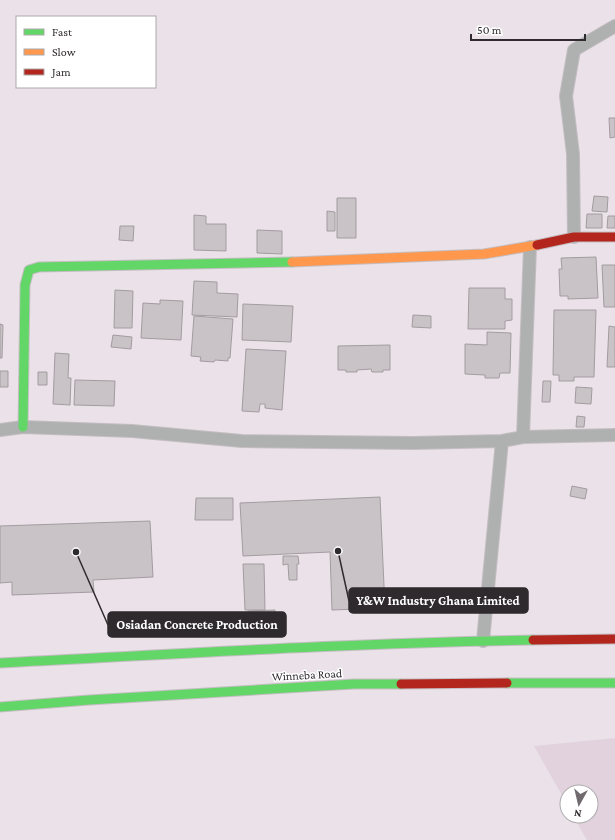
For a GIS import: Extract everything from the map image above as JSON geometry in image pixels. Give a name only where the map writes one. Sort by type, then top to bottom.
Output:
[{"type":"main road","points":[[23,427],[25,285],[29,270],[39,267],[289,262],[476,254],[530,247],[574,238],[615,237]]},
{"type":"main road","points":[[0,663],[483,641],[615,639]]},
{"type":"main road","name":"Winneba Road","points":[[0,707],[97,699],[354,684],[615,683]]},
{"type":"street","points":[[574,238],[573,154],[566,96],[574,50],[615,26]]},
{"type":"street","points":[[523,437],[530,247]]},
{"type":"street","points":[[0,430],[23,427],[132,431],[242,441],[413,443],[502,441],[523,437],[615,435]]},
{"type":"street","points":[[483,641],[502,441]]},
{"type":"shaded area","points":[[615,738],[615,840],[587,840],[578,824],[599,824],[599,784],[559,784],[559,790],[534,746]]},
{"type":"building","points":[[609,118],[615,118],[615,137],[610,138]]},
{"type":"building","points":[[594,196],[608,197],[607,212],[592,211]]},
{"type":"building","points":[[337,198],[356,198],[356,238],[337,238]]},
{"type":"building","points":[[327,211],[335,212],[335,231],[327,231]]},
{"type":"building","points":[[587,214],[602,214],[602,228],[586,228]]},
{"type":"building","points":[[194,215],[206,216],[206,224],[226,224],[226,251],[194,250]]},
{"type":"building","points":[[608,216],[615,216],[615,228],[607,228]]},
{"type":"building","points":[[120,226],[134,226],[133,241],[119,240]]},
{"type":"building","points":[[257,230],[282,231],[282,254],[257,253]]},
{"type":"building","points":[[596,257],[598,298],[568,299],[568,296],[560,296],[559,269],[562,269],[561,258]]},
{"type":"building","points":[[602,265],[615,265],[615,307],[604,307]]},
{"type":"building","points":[[194,281],[217,282],[217,293],[238,294],[237,317],[192,315]]},
{"type":"building","points":[[469,288],[505,288],[505,299],[512,299],[512,320],[505,321],[505,329],[468,329]]},
{"type":"building","points":[[115,290],[133,291],[132,328],[114,328]]},
{"type":"building","points":[[160,300],[183,301],[181,340],[141,338],[143,303],[160,304]]},
{"type":"building","points":[[243,304],[293,306],[291,342],[242,340]]},
{"type":"building","points":[[554,310],[596,310],[594,377],[574,377],[574,381],[559,381],[559,375],[553,375]]},
{"type":"building","points":[[413,315],[431,316],[431,328],[412,327]]},
{"type":"building","points":[[194,316],[233,319],[230,358],[228,358],[228,361],[200,361],[201,357],[191,356]]},
{"type":"building","points":[[0,324],[3,325],[2,358],[0,358]]},
{"type":"building","points":[[609,326],[615,327],[615,367],[607,367]]},
{"type":"building","points":[[487,332],[511,333],[510,373],[500,373],[499,378],[485,378],[485,375],[465,374],[465,344],[487,345]]},
{"type":"building","points":[[113,335],[132,337],[131,349],[111,347]]},
{"type":"building","points":[[390,345],[390,370],[383,370],[383,372],[372,372],[371,369],[357,370],[357,372],[346,372],[346,370],[338,370],[338,346]]},
{"type":"building","points":[[246,349],[286,351],[282,410],[265,408],[265,404],[260,404],[259,412],[242,411]]},
{"type":"building","points":[[55,353],[69,354],[68,378],[71,378],[70,405],[53,404]]},
{"type":"building","points":[[0,371],[8,371],[8,387],[0,387]]},
{"type":"building","points":[[38,372],[47,372],[47,385],[38,385]]},
{"type":"building","points":[[75,380],[115,381],[114,406],[74,405]]},
{"type":"building","points":[[543,381],[551,381],[550,402],[542,402]]},
{"type":"building","points":[[576,387],[592,388],[591,404],[575,403]]},
{"type":"building","points":[[577,416],[585,417],[584,427],[576,427]]},
{"type":"building","points":[[572,486],[587,489],[585,499],[570,496]]},
{"type":"building","points":[[380,497],[385,608],[332,610],[330,552],[243,556],[240,503]]},
{"type":"building","points":[[196,498],[233,498],[233,520],[195,520]]},
{"type":"building","points":[[150,521],[153,577],[93,580],[94,592],[12,595],[12,582],[0,583],[0,526]]},
{"type":"building","points":[[283,556],[298,556],[299,564],[297,564],[297,580],[289,580],[288,564],[283,565]]},
{"type":"building","points":[[243,564],[264,564],[265,610],[245,610]]},
{"type":"building","points":[[275,610],[275,621],[261,621],[261,625],[249,625],[248,611]]},
{"type":"traffic: fast","points":[[23,427],[25,285],[29,270],[39,267],[292,262]]},
{"type":"traffic: fast","points":[[0,663],[333,646],[533,640]]},
{"type":"traffic: fast","points":[[507,683],[615,683]]},
{"type":"traffic: fast","points":[[0,707],[89,700],[354,684],[401,684]]},
{"type":"traffic: slow","points":[[292,262],[484,254],[537,245]]},
{"type":"traffic: jam","points":[[537,245],[574,237],[615,237]]},
{"type":"traffic: jam","points":[[533,640],[615,639]]},
{"type":"traffic: jam","points":[[401,684],[507,683]]},
{"type":"place","name":"Y&W Industry Ghana Limited","points":[[338,551]]},
{"type":"place","name":"Osiadan Concrete Production","points":[[76,552]]}]
